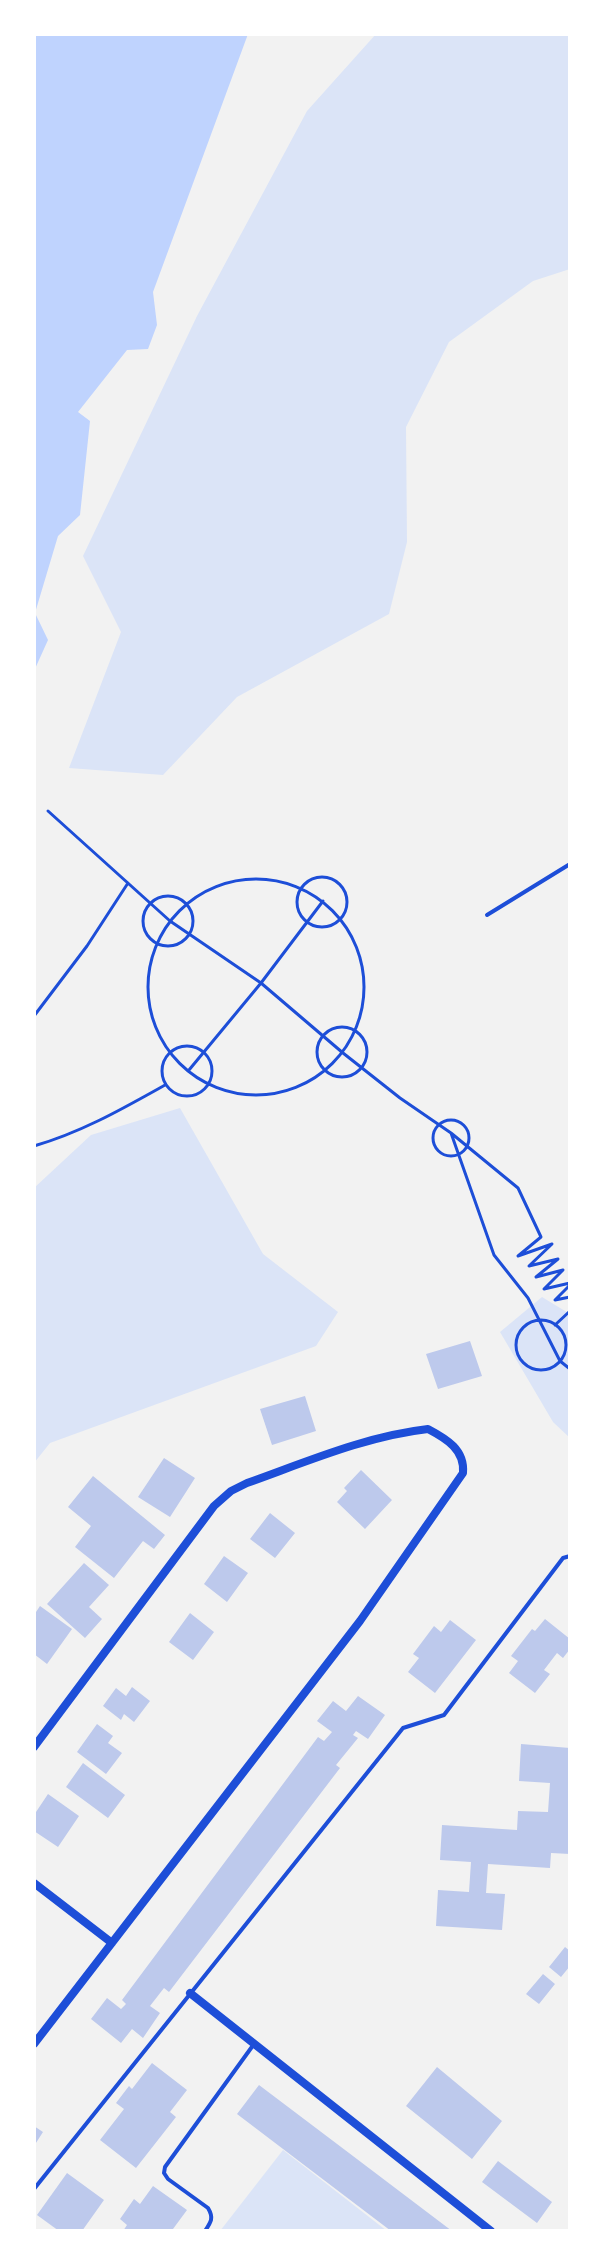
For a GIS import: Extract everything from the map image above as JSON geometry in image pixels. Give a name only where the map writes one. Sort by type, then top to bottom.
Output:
[{"type":"street","points":[[34,1747],[214,1506],[231,1491],[361,1442],[418,1430],[428,1429],[439,1434],[460,1451],[464,1462],[463,1473],[360,1621],[34,2044]]},
{"type":"street","points":[[34,1883],[112,1943]]},
{"type":"street","points":[[190,1993],[491,2231]]},
{"type":"lane","points":[[487,915],[570,864]]},
{"type":"lane","points":[[34,2189],[403,1728],[444,1715],[563,1558],[570,1556]]},
{"type":"lane","points":[[205,2231],[212,2214],[168,2179],[164,2173],[165,2167],[254,2044]]},
{"type":"path","points":[[48,811],[170,921],[261,983],[343,1053],[451,1133],[518,1188],[541,1237],[518,1256],[552,1244],[529,1266],[558,1259],[536,1277],[563,1270],[544,1289],[570,1284]]},
{"type":"path","points":[[318,877],[337,881],[346,892],[347,902],[341,919],[322,927],[307,922],[297,906],[301,888],[318,877]]},
{"type":"path","points":[[243,879],[271,879],[301,888],[323,901],[341,919],[357,946],[364,973],[364,1001],[356,1031],[343,1053],[325,1071],[297,1088],[269,1095],[240,1095],[208,1084],[188,1072],[170,1053],[155,1027],[148,1000],[149,972],[157,944],[170,921],[186,904],[215,886],[243,879]]},
{"type":"path","points":[[34,1016],[87,946],[128,883]]},
{"type":"path","points":[[168,896],[186,904],[193,917],[193,927],[182,943],[163,946],[150,939],[143,926],[145,911],[151,903],[168,896]]},
{"type":"path","points":[[188,1072],[323,901]]},
{"type":"path","points":[[338,1028],[356,1031],[367,1048],[367,1058],[362,1068],[347,1077],[337,1077],[325,1071],[317,1057],[323,1036],[338,1028]]},
{"type":"path","points":[[187,1046],[203,1053],[211,1067],[211,1077],[200,1092],[186,1096],[177,1094],[165,1085],[162,1066],[170,1053],[187,1046]]},
{"type":"path","points":[[34,1146],[68,1136],[165,1085]]},
{"type":"path","points":[[449,1120],[461,1123],[469,1138],[462,1153],[445,1155],[436,1148],[433,1136],[439,1125],[449,1120]]},
{"type":"path","points":[[451,1133],[494,1255],[528,1298],[560,1361],[570,1369]]},
{"type":"path","points":[[570,1284],[555,1300],[570,1297]]},
{"type":"path","points":[[555,1325],[570,1311]]},
{"type":"path","points":[[539,1320],[555,1325],[566,1341],[560,1361],[550,1369],[536,1370],[523,1363],[517,1354],[516,1340],[520,1331],[527,1324],[539,1320]]},
{"type":"shaded area","points":[[376,34],[570,34],[570,269],[533,281],[449,342],[406,427],[407,542],[389,614],[237,697],[163,775],[69,768],[121,632],[83,556],[197,316],[307,111]]},
{"type":"shaded area","points":[[180,1108],[263,1254],[338,1312],[316,1346],[50,1443],[34,1463],[34,1188],[91,1135]]},
{"type":"shaded area","points":[[542,1297],[570,1314],[570,1438],[553,1422],[500,1332]]},
{"type":"shaded area","points":[[283,2150],[387,2231],[220,2231]]},
{"type":"water","points":[[34,34],[248,34],[153,292],[157,325],[148,349],[127,350],[78,412],[90,421],[80,515],[58,536],[35,613],[48,640],[34,671]]},
{"type":"building","points":[[470,1341],[482,1376],[438,1389],[426,1354]]},
{"type":"building","points":[[305,1396],[316,1431],[272,1445],[260,1409]]},
{"type":"building","points":[[164,1458],[195,1478],[170,1517],[138,1497]]},
{"type":"building","points":[[361,1470],[392,1500],[365,1529],[337,1502],[347,1491],[344,1488]]},
{"type":"building","points":[[93,1476],[165,1535],[154,1549],[143,1541],[114,1578],[75,1547],[91,1526],[68,1507]]},
{"type":"building","points":[[270,1513],[295,1533],[275,1558],[250,1539]]},
{"type":"building","points":[[224,1556],[248,1573],[227,1602],[204,1584]]},
{"type":"building","points":[[84,1563],[109,1585],[89,1607],[102,1619],[85,1638],[47,1604]]},
{"type":"building","points":[[40,1606],[72,1629],[47,1664],[34,1654],[34,1615]]},
{"type":"building","points":[[190,1613],[214,1632],[193,1660],[169,1642]]},
{"type":"building","points":[[545,1619],[570,1639],[570,1649],[563,1658],[557,1653],[544,1670],[550,1674],[535,1693],[509,1673],[518,1661],[511,1656],[532,1629],[535,1631]]},
{"type":"building","points":[[450,1620],[476,1640],[435,1693],[408,1672],[419,1658],[413,1654],[434,1626],[441,1632]]},
{"type":"building","points":[[132,1687],[150,1701],[134,1722],[124,1714],[121,1720],[103,1706],[116,1688],[126,1696]]},
{"type":"building","points":[[358,1696],[385,1715],[368,1739],[356,1731],[353,1735],[358,1738],[336,1765],[340,1768],[169,1992],[164,1988],[150,2006],[160,2013],[143,2038],[132,2029],[121,2043],[91,2019],[107,1998],[121,2009],[126,2004],[122,2000],[318,1737],[324,1741],[332,1732],[317,1721],[333,1701],[346,1711]]},
{"type":"building","points":[[97,1724],[113,1736],[108,1743],[122,1753],[106,1774],[77,1752]]},
{"type":"building","points":[[521,1744],[570,1748],[570,1854],[551,1853],[550,1868],[488,1864],[486,1893],[505,1894],[502,1930],[436,1926],[438,1890],[469,1892],[471,1862],[440,1860],[442,1825],[517,1830],[518,1811],[548,1812],[550,1783],[519,1781]]},
{"type":"building","points":[[83,1763],[125,1795],[108,1818],[66,1787]]},
{"type":"building","points":[[48,1794],[79,1816],[58,1847],[34,1831],[34,1815]]},
{"type":"building","points":[[565,1947],[570,1951],[570,1966],[561,1977],[549,1967]]},
{"type":"building","points":[[543,1974],[555,1984],[539,2004],[526,1994]]},
{"type":"building","points":[[152,2063],[187,2090],[170,2112],[176,2117],[136,2168],[100,2140],[124,2109],[116,2103],[129,2086],[132,2089]]},
{"type":"building","points":[[437,2067],[502,2121],[472,2159],[406,2106]]},
{"type":"building","points":[[259,2085],[452,2231],[391,2231],[237,2114]]},
{"type":"building","points":[[34,2126],[43,2132],[34,2146]]},
{"type":"building","points":[[498,2161],[552,2202],[537,2223],[482,2182]]},
{"type":"building","points":[[67,2173],[104,2200],[82,2231],[59,2231],[37,2215]]},
{"type":"building","points":[[153,2186],[187,2210],[173,2229],[175,2231],[123,2231],[127,2225],[120,2219],[134,2199],[140,2204]]}]
